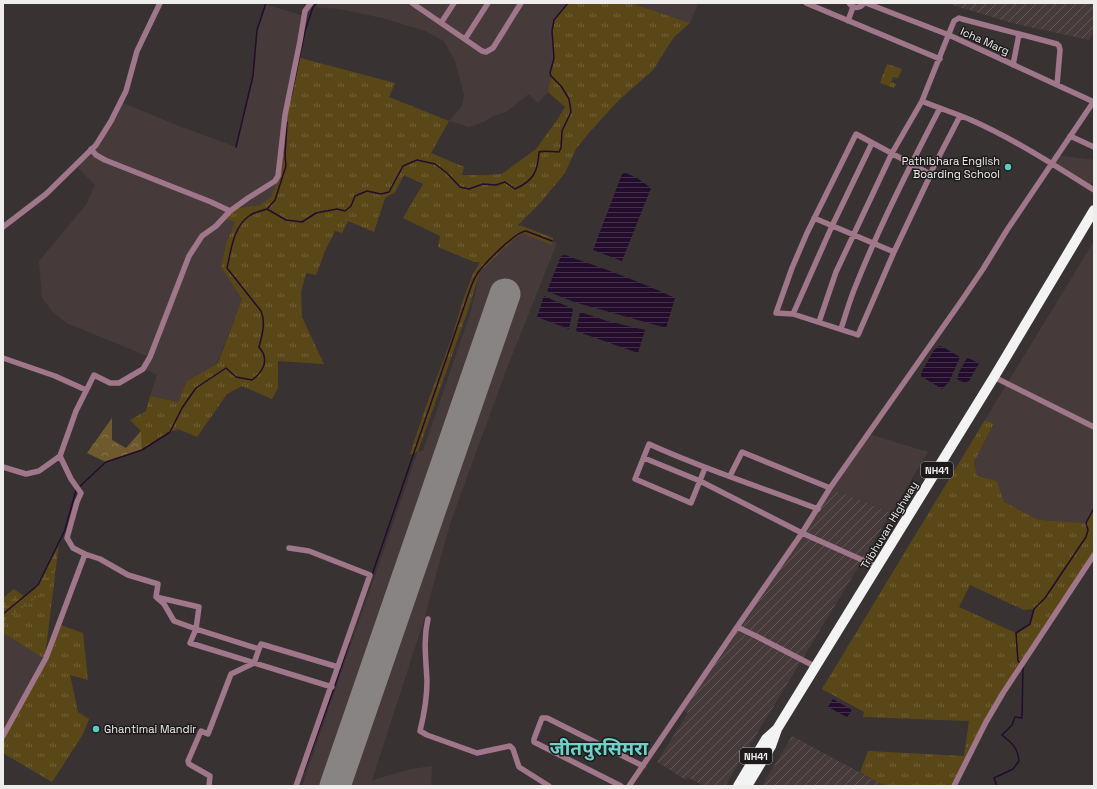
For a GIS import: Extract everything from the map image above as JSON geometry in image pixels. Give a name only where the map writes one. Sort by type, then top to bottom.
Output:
[{"type":"highway","name":"Tribhuvan Highway","points":[[777,729],[878,567],[1094,210]]},
{"type":"highway","name":"NH41","points":[[738,786],[766,739],[777,729]]},
{"type":"highway","name":"NH41","points":[[747,786],[771,746],[777,729]]},
{"type":"street","points":[[3,227],[46,194],[96,145],[111,121],[126,91],[137,51],[160,3]]},
{"type":"street","points":[[3,467],[26,474],[39,471],[60,456],[76,411],[94,375],[110,382],[119,383],[143,369],[150,357],[189,256],[202,236],[216,226],[230,211],[275,181],[278,176],[285,115],[305,11],[311,3]]},
{"type":"street","points":[[412,3],[419,5],[482,51],[489,51],[493,48],[521,3]]},
{"type":"street","points":[[442,23],[454,3]]},
{"type":"street","points":[[465,39],[488,3]]},
{"type":"street","points":[[806,3],[940,59]]},
{"type":"street","points":[[848,21],[851,5],[859,8],[865,3]]},
{"type":"street","name":"Icha Marg","points":[[865,3],[948,36],[1094,102]]},
{"type":"street","points":[[819,322],[836,272],[892,153],[922,101],[954,21],[959,18],[1054,42],[1059,46],[1057,85]]},
{"type":"street","points":[[1013,65],[1019,34]]},
{"type":"street","points":[[922,101],[989,129],[1052,162],[1094,190]]},
{"type":"street","points":[[629,786],[802,533],[830,488],[975,281],[1052,162],[1094,102]]},
{"type":"street","points":[[841,329],[855,286],[911,164],[940,108]]},
{"type":"street","points":[[930,174],[856,134],[814,218],[792,268],[776,309],[776,313],[794,314],[858,335],[894,252],[930,178],[930,174],[960,116]]},
{"type":"street","points":[[1070,136],[1094,147]]},
{"type":"street","points":[[794,314],[832,226],[872,143]]},
{"type":"street","points":[[91,149],[96,155],[105,160],[230,211]]},
{"type":"street","points":[[814,218],[894,252]]},
{"type":"street","points":[[3,358],[55,376],[86,390]]},
{"type":"street","points":[[994,377],[1094,427]]},
{"type":"street","points":[[705,468],[691,503],[635,479],[649,444],[681,459],[818,509]]},
{"type":"street","points":[[730,476],[742,452],[830,488]]},
{"type":"street","points":[[60,456],[80,493],[76,502],[67,538],[73,548],[100,559],[128,575],[158,584],[156,596]]},
{"type":"street","points":[[644,458],[700,481],[802,533],[878,567]]},
{"type":"street","points":[[289,548],[308,551],[370,575],[332,687],[296,786]]},
{"type":"street","points":[[3,736],[46,658],[85,554]]},
{"type":"street","points":[[954,786],[986,722],[1021,664],[1094,555]]},
{"type":"street","points":[[156,596],[164,604],[174,621],[259,649]]},
{"type":"street","points":[[156,596],[199,607],[196,629],[190,643],[332,687]]},
{"type":"street","points":[[428,619],[424,633],[427,683],[424,712],[420,731],[427,735],[477,753],[510,746],[513,749],[519,767],[549,786]]},
{"type":"street","points":[[737,627],[816,668]]},
{"type":"street","points":[[210,786],[210,776],[189,764],[188,761],[201,731],[208,734],[230,674],[254,662],[261,644],[338,667]]},
{"type":"street","points":[[621,786],[534,742],[542,718],[547,718],[643,766]]},
{"type":"shaded area","points":[[311,3],[568,3],[554,20],[552,31],[554,58],[550,73],[551,76],[548,92],[538,103],[529,94],[506,112],[469,127],[449,121],[462,106],[464,95],[455,61],[444,41],[425,31],[382,18],[340,9],[313,7],[309,5]]},
{"type":"shaded area","points":[[631,3],[698,3],[690,23]]},
{"type":"shaded area","points":[[946,3],[1094,3],[1094,33],[1089,40],[1012,23]]},
{"type":"shaded area","points":[[265,4],[304,16],[281,167],[271,198],[260,205],[240,207],[222,218],[235,222],[226,244],[221,267],[242,299],[217,363],[187,381],[178,402],[150,396],[157,374],[143,369],[150,357],[66,323],[52,311],[42,298],[39,261],[86,205],[95,185],[75,165],[96,145],[121,102],[179,126],[236,147],[253,76],[257,30]]},
{"type":"shaded area","points":[[1057,155],[1094,160],[1094,180],[1090,187],[1052,162]]},
{"type":"shaded area","points":[[626,173],[637,178],[651,188],[622,261],[593,250],[622,174]]},
{"type":"shaded area","points":[[522,233],[557,243],[505,373],[451,521],[425,617],[372,780],[412,769],[432,766],[431,786],[302,786],[418,451],[423,451],[471,311],[480,272]]},
{"type":"shaded area","points":[[1094,241],[1094,508],[1086,523],[1039,520],[1004,502],[997,481],[977,476],[974,462],[994,425],[985,420]]},
{"type":"shaded area","points":[[565,255],[634,280],[675,298],[666,328],[574,302],[547,291],[561,256]]},
{"type":"shaded area","points":[[544,296],[573,309],[569,329],[537,317]]},
{"type":"shaded area","points":[[580,312],[607,321],[645,330],[638,353],[576,331]]},
{"type":"shaded area","points":[[939,346],[960,357],[949,382],[942,389],[921,376],[921,373],[934,350]]},
{"type":"shaded area","points":[[967,358],[979,363],[969,381],[964,383],[957,379],[959,372]]},
{"type":"shaded area","points":[[868,434],[928,452],[891,513],[830,488]]},
{"type":"shaded area","points":[[830,488],[891,513],[725,786],[704,786],[687,777],[686,780],[657,762],[688,713],[682,709]]},
{"type":"shaded area","points":[[3,633],[45,659],[3,736]]},
{"type":"shaded area","points":[[833,699],[852,710],[847,717],[828,707]]},
{"type":"shaded area","points":[[792,736],[885,786],[762,786]]},
{"type":"green space","points":[[568,3],[631,3],[690,23],[674,37],[653,70],[618,101],[587,135],[576,149],[565,173],[541,202],[518,225],[553,238],[552,245],[522,233],[480,272],[418,451],[410,454],[452,337],[463,300],[473,274],[480,262],[474,262],[438,247],[440,236],[403,218],[423,184],[404,175],[395,192],[385,198],[374,232],[348,221],[342,233],[335,231],[325,251],[316,275],[306,273],[301,292],[302,317],[324,364],[278,361],[278,388],[272,399],[242,386],[227,394],[197,437],[178,429],[170,432],[142,450],[141,431],[130,420],[146,411],[150,396],[178,402],[187,381],[218,363],[242,299],[221,267],[226,244],[235,222],[222,218],[237,208],[260,205],[271,197],[280,166],[297,57],[395,83],[389,97],[449,121],[431,153],[464,167],[462,175],[502,174],[536,149],[565,107],[548,92],[551,76],[550,73],[554,58],[552,31],[554,20]]},
{"type":"green space","points":[[887,64],[902,69],[898,78],[893,77],[891,82],[896,84],[894,88],[880,83]]},
{"type":"green space","points":[[112,418],[112,440],[126,448],[141,431],[142,450],[106,462],[87,453]]},
{"type":"green space","points":[[985,420],[994,424],[974,462],[977,476],[997,481],[1004,502],[1039,520],[1086,523],[1094,508],[1094,555],[986,722],[954,786],[885,786],[860,772],[868,751],[964,756],[969,721],[863,717],[864,712],[822,689]],"holes":[[[970,585],[1024,610],[1034,609],[1030,624],[1016,633],[959,607]]]},
{"type":"green space","points":[[59,544],[56,566],[53,576],[48,584],[42,592],[27,605],[3,622],[3,598],[14,589],[25,597],[38,585]]},
{"type":"green space","points":[[56,567],[45,657],[58,624],[83,633],[88,680],[70,675],[78,712],[89,719],[83,734],[52,782],[3,753],[3,736],[45,659],[3,633],[3,622],[28,604],[44,589]]},
{"type":"waterway","points":[[236,147],[253,76],[257,30],[266,3]]},
{"type":"waterway","points":[[291,97],[305,31],[313,7],[317,3]]},
{"type":"waterway","points":[[78,488],[106,462],[142,450],[170,432],[182,408],[196,388],[226,368],[236,377],[252,380],[262,370],[265,360],[264,354],[259,347],[263,329],[261,311],[227,268],[236,233],[239,226],[249,216],[267,209],[286,220],[302,222],[316,213],[337,209],[345,211],[351,206],[355,196],[367,191],[381,194],[389,192],[403,166],[417,160],[435,164],[447,173],[460,187],[469,189],[483,184],[496,185],[505,182],[515,189],[526,183],[533,175],[536,170],[539,152],[559,152],[561,148],[562,131],[571,112],[569,99],[561,86],[550,73],[554,58],[552,31],[554,20],[568,3]]},
{"type":"waterway","points":[[267,209],[275,200],[286,166],[285,156],[287,122]]},
{"type":"waterway","points":[[372,575],[475,277],[500,249],[521,232],[526,231],[552,241]]},
{"type":"waterway","points":[[3,614],[38,585],[65,530],[76,490]]},
{"type":"waterway","points":[[1021,664],[1018,661],[1016,633],[1030,624],[1034,609],[1045,598],[1086,537],[1088,530],[1086,523],[1094,508]]},
{"type":"waterway","points":[[304,771],[349,643]]},
{"type":"waterway","points":[[997,786],[994,778],[1013,769],[1019,761],[1014,746],[1002,735],[1012,725],[1015,717],[1022,718],[1023,667]]},
{"type":"runway","points":[[335,786],[505,294]]},
{"type":"place","name":"Pathibhara English Boarding School","points":[[1008,167]]},
{"type":"place","name":"Ghantimai Mandir","points":[[96,729]]},
{"type":"district","name":"जीतपुरसिमरा","points":[[599,748]]}]
